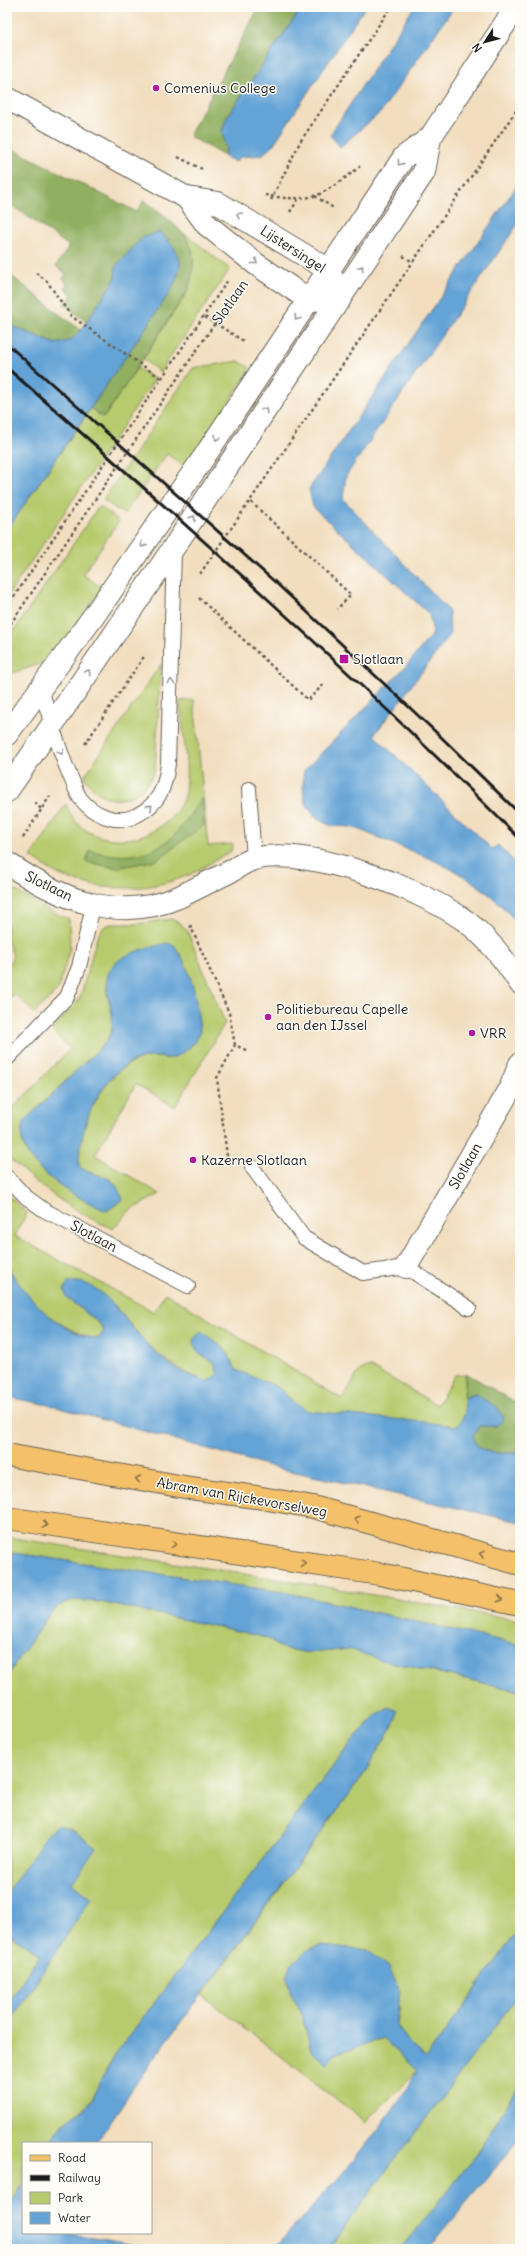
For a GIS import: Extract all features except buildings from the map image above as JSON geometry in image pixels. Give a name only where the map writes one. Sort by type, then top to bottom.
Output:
[{"type":"main road","name":"Abram van Rijckevorselweg","points":[[7,1455],[190,1488],[313,1506],[520,1564]]},
{"type":"main road","points":[[7,1518],[380,1574],[520,1604]]},
{"type":"street","points":[[7,734],[93,618],[191,476],[404,157],[430,138],[516,7]]},
{"type":"street","name":"Lijstersingel","points":[[7,98],[187,198],[218,203],[267,232],[329,270],[340,300]]},
{"type":"street","points":[[7,791],[174,547],[424,172],[430,138]]},
{"type":"street","name":"Lijstersingel","points":[[187,198],[207,225],[250,259],[309,300]]},
{"type":"street","points":[[309,300],[340,300]]},
{"type":"street","name":"Slotlaan","points":[[7,863],[26,876],[60,893],[93,906],[115,908],[146,907],[177,897],[254,859],[300,857],[345,867],[389,882],[434,902],[466,922],[486,938],[505,960],[520,983]]},
{"type":"street","name":"Slotlaan","points":[[406,1267],[509,1091],[520,1064]]},
{"type":"lane","points":[[41,688],[52,724],[79,797],[92,810],[107,817],[120,819],[133,817],[149,809],[161,795],[168,764],[174,547]]},
{"type":"lane","points":[[249,789],[254,859]]},
{"type":"lane","points":[[7,1059],[67,997],[79,967],[93,906]]},
{"type":"lane","points":[[252,1167],[304,1238],[362,1273],[406,1267],[469,1308]]},
{"type":"lane","name":"Slotlaan","points":[[7,1176],[26,1197],[44,1210],[188,1286]]},
{"type":"path","points":[[267,232],[273,196],[300,142],[391,7]]},
{"type":"path","points":[[198,577],[251,502],[520,105]]},
{"type":"path","points":[[174,154],[209,172]]},
{"type":"path","points":[[258,194],[299,198],[315,196],[354,172],[364,162]]},
{"type":"path","points":[[267,232],[299,198]]},
{"type":"path","points":[[7,607],[205,317],[250,259]]},
{"type":"path","name":"Slotlaan","points":[[7,629],[250,259]]},
{"type":"path","points":[[36,273],[46,280],[71,316],[162,379]]},
{"type":"path","points":[[251,502],[351,595],[336,609]]},
{"type":"path","points":[[173,614],[189,589],[308,700],[324,684]]},
{"type":"path","points":[[81,749],[147,653]]},
{"type":"path","points":[[7,863],[51,795]]},
{"type":"path","points":[[177,897],[229,1013],[235,1045],[217,1078],[227,1156]]},
{"type":"path","points":[[235,1045],[248,1051]]},
{"type":"green space","points":[[259,7],[302,7],[227,117],[223,136],[226,148],[224,156],[189,136]]},
{"type":"green space","points":[[7,146],[137,212],[144,200],[178,228],[186,237],[191,247],[193,259],[192,273],[188,290],[105,416],[102,417],[91,408],[170,292],[168,239],[159,232],[116,266],[115,279],[86,322],[64,304],[72,295],[65,288],[67,284],[63,279],[66,274],[56,266],[69,246],[7,202]]},
{"type":"green space","points":[[184,233],[230,269],[160,372],[143,359],[188,291],[193,251]]},
{"type":"green space","points":[[7,273],[81,330],[71,340],[56,344],[7,324]]},
{"type":"green space","points":[[239,361],[250,368],[185,467],[167,454],[124,514],[103,500],[193,368]]},
{"type":"green space","points":[[137,368],[155,379],[7,597],[7,530],[91,408],[99,415],[105,416]]},
{"type":"green space","points":[[99,506],[119,521],[83,574],[102,588],[56,654],[43,663],[7,675],[7,641]]},
{"type":"green space","points":[[161,664],[155,770],[149,781],[141,790],[131,796],[122,799],[112,799],[102,795],[92,788],[84,777]]},
{"type":"green space","points":[[194,700],[208,846],[233,844],[231,851],[191,874],[176,880],[145,887],[128,888],[96,886],[80,882],[56,873],[31,857],[66,804],[75,821],[89,832],[106,838],[124,839],[143,835],[160,827],[174,815],[183,799],[186,778],[180,701]]},
{"type":"green space","points":[[202,798],[204,825],[157,860],[117,868],[86,862],[90,850],[121,856],[141,853],[160,846],[178,832]]},
{"type":"green space","points":[[7,885],[45,909],[69,919],[70,948],[58,990],[34,1013],[15,994],[7,1002],[7,969],[13,955],[7,940]]},
{"type":"green space","points":[[171,919],[180,923],[187,930],[225,1023],[175,1107],[136,1084],[95,1155],[160,1194],[129,1211],[113,1229],[85,1215],[59,1199],[11,1160],[7,1154],[7,1105],[12,1109],[70,1049],[52,1030],[80,998],[97,937],[103,928],[110,924],[136,924]],"holes":[[[179,952],[184,962],[194,993],[199,1036],[186,1049],[174,1057],[144,1058],[137,1060],[120,1070],[100,1094],[91,1109],[80,1140],[78,1155],[80,1168],[114,1183],[123,1199],[107,1211],[62,1187],[46,1175],[33,1161],[24,1147],[22,1132],[27,1118],[106,1042],[113,1025],[113,1016],[106,991],[110,971]]]},
{"type":"green space","points":[[7,1195],[27,1213],[15,1236],[154,1312],[165,1293],[342,1399],[360,1370],[371,1367],[437,1405],[455,1375],[465,1374],[465,1414],[460,1426],[308,1411],[296,1404],[276,1386],[236,1370],[226,1350],[199,1354],[214,1362],[218,1374],[208,1382],[178,1368],[155,1351],[145,1342],[115,1305],[66,1297],[101,1325],[104,1331],[98,1339],[72,1330],[58,1322],[32,1301],[21,1290],[7,1266]]},
{"type":"green space","points":[[466,1373],[520,1405],[520,1453],[485,1451],[479,1448],[475,1443],[473,1436],[479,1426],[496,1426],[475,1394],[464,1398]]},
{"type":"green space","points":[[7,1537],[321,1586],[520,1620],[520,1645],[289,1593],[7,1552]]},
{"type":"green space","points":[[73,1600],[100,1602],[267,1638],[282,1648],[309,1653],[350,1649],[381,1660],[520,1691],[520,1928],[426,2058],[410,2044],[397,2025],[400,2007],[367,1950],[320,1945],[290,1992],[302,2014],[311,2050],[327,2064],[334,2054],[383,2038],[417,2071],[366,2122],[202,1995],[364,1774],[396,1719],[377,1714],[353,1740],[117,2052],[99,2083],[93,2098],[49,2142],[22,2142],[22,2185],[7,2208],[7,2027],[91,1898],[72,1883],[7,1893],[7,1676],[48,1616],[60,1605]]},
{"type":"green space","points":[[7,1932],[40,1955],[7,2003]]},
{"type":"green space","points":[[520,1993],[520,2084],[475,2157],[401,2249],[328,2249]]},
{"type":"water","points":[[302,7],[365,7],[273,145],[262,155],[240,157],[236,162],[224,156],[226,148],[222,131],[227,117]]},
{"type":"water","points":[[414,7],[454,7],[381,112],[340,147],[330,135]]},
{"type":"water","points":[[520,181],[520,221],[346,476],[343,499],[449,611],[450,635],[374,735],[492,849],[498,845],[520,868],[520,925],[490,895],[456,872],[424,856],[360,830],[348,827],[333,826],[322,821],[315,816],[305,801],[303,783],[304,771],[407,665],[433,633],[429,614],[313,507],[309,489]]},
{"type":"water","points":[[159,232],[173,246],[180,259],[178,273],[170,292],[7,530],[7,324],[56,344],[71,340],[81,330],[115,279],[116,266],[142,238]]},
{"type":"water","points":[[166,943],[174,945],[186,965],[193,987],[200,1033],[192,1045],[175,1057],[146,1058],[132,1062],[120,1070],[109,1080],[92,1106],[82,1137],[79,1166],[85,1170],[111,1180],[116,1186],[123,1199],[107,1211],[62,1187],[46,1175],[33,1161],[24,1147],[22,1132],[27,1118],[107,1041],[112,1030],[112,1018],[107,984],[109,973],[115,964],[128,955]]},
{"type":"water","points":[[7,1265],[23,1289],[34,1301],[57,1322],[71,1330],[84,1336],[98,1339],[104,1331],[101,1325],[66,1297],[64,1290],[68,1283],[78,1282],[87,1284],[96,1289],[112,1303],[149,1346],[176,1369],[208,1382],[218,1374],[214,1362],[200,1354],[194,1344],[193,1340],[201,1331],[226,1350],[236,1370],[276,1386],[296,1404],[308,1411],[426,1422],[457,1427],[465,1414],[464,1398],[475,1394],[497,1407],[503,1416],[498,1425],[479,1426],[473,1436],[475,1443],[479,1448],[485,1451],[520,1453],[520,1522],[273,1467],[53,1406],[7,1397]]},
{"type":"water","points":[[7,1552],[289,1593],[520,1645],[520,1691],[381,1660],[350,1649],[309,1653],[282,1648],[267,1638],[233,1630],[100,1602],[73,1600],[60,1605],[48,1616],[7,1676]]},
{"type":"water","points":[[389,1707],[397,1711],[396,1719],[364,1774],[144,2072],[97,2142],[49,2142],[63,2124],[87,2106],[93,2098],[99,2083],[117,2052],[353,1740],[377,1714]]},
{"type":"water","points":[[57,1825],[74,1831],[96,1848],[72,1883],[91,1898],[7,2027],[7,2003],[40,1955],[7,1932],[7,1893],[46,1836]]},
{"type":"water","points":[[520,1928],[520,1993],[328,2249],[273,2249],[351,2164],[387,2118],[417,2071],[383,2038],[334,2054],[327,2065],[311,2050],[302,2014],[290,1992],[287,1978],[291,1964],[306,1951],[320,1945],[367,1950],[388,1966],[400,1991],[397,2025],[410,2044],[426,2058]]},
{"type":"water","points":[[520,2084],[520,2139],[427,2249],[401,2249],[475,2157]]},
{"type":"water","points":[[22,2185],[22,2234],[89,2236],[121,2241],[154,2249],[7,2249],[7,2208]]},
{"type":"railway","points":[[7,344],[275,582],[439,735],[520,814]]},
{"type":"railway","points":[[7,368],[268,599],[332,658],[520,839]]},
{"type":"place","name":"Comenius College","points":[[156,88]]},
{"type":"place","name":"Slotlaan","points":[[344,659]]},
{"type":"place","name":"Politiebureau Capelle aan den IJssel","points":[[268,1017]]},
{"type":"place","name":"VRR","points":[[472,1033]]},
{"type":"place","name":"Kazerne Slotlaan","points":[[193,1160]]}]
